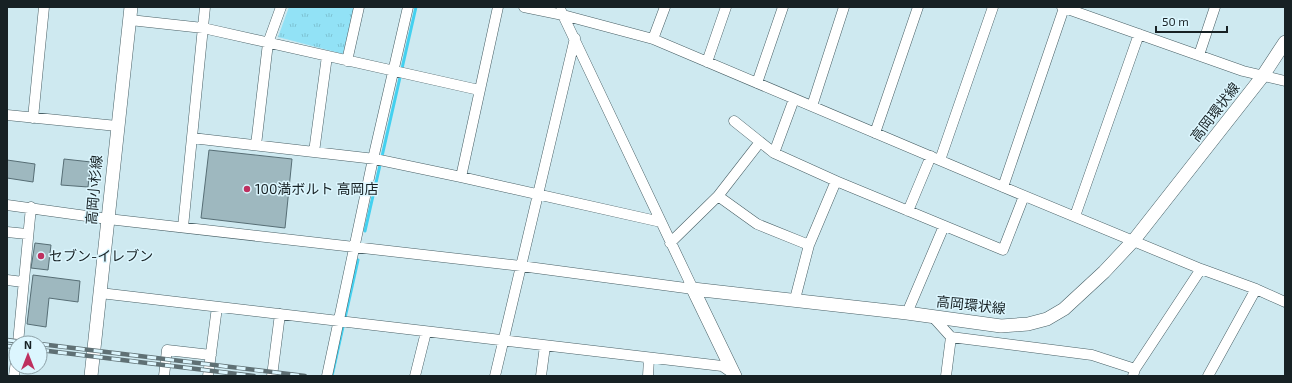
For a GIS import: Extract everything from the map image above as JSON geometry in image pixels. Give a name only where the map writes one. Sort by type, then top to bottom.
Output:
[{"type":"main road","name":"高岡小杉線","points":[[91,376],[130,13]]},
{"type":"main road","name":"高岡環状線","points":[[693,289],[795,299],[1001,326],[1028,324],[1047,319],[1064,309],[1104,272],[1134,240],[1262,77],[1285,42]]},
{"type":"main road","points":[[693,289],[736,376]]},
{"type":"street","points":[[33,118],[44,7]]},
{"type":"street","points":[[183,227],[205,7]]},
{"type":"street","points":[[256,145],[268,43],[280,7]]},
{"type":"street","points":[[347,61],[358,7]]},
{"type":"street","points":[[327,376],[408,7]]},
{"type":"street","points":[[461,177],[498,7]]},
{"type":"street","points":[[524,7],[561,11],[653,39],[1024,196],[1134,240],[1201,269],[1256,288],[1285,302]]},
{"type":"street","points":[[653,39],[665,7]]},
{"type":"street","points":[[707,62],[726,7]]},
{"type":"street","points":[[757,83],[783,7]]},
{"type":"street","points":[[812,106],[844,7]]},
{"type":"street","points":[[875,133],[918,7]]},
{"type":"street","points":[[908,210],[935,158],[993,7]]},
{"type":"street","points":[[1003,187],[1063,7],[1262,77],[1285,81]]},
{"type":"street","points":[[1199,55],[1215,7]]},
{"type":"street","points":[[561,11],[693,289]]},
{"type":"street","points":[[130,13],[479,90]]},
{"type":"street","points":[[1075,216],[1139,34]]},
{"type":"street","points":[[495,376],[575,38]]},
{"type":"street","points":[[314,152],[327,56]]},
{"type":"street","points":[[774,153],[794,99]]},
{"type":"street","points":[[7,115],[117,126]]},
{"type":"street","points":[[734,121],[774,153],[836,181],[1003,250],[1024,196]]},
{"type":"street","points":[[192,138],[374,159],[662,222]]},
{"type":"street","points":[[670,243],[718,196],[760,142]]},
{"type":"street","points":[[795,299],[809,245],[836,181]]},
{"type":"street","points":[[718,196],[757,224],[809,245]]},
{"type":"street","points":[[7,205],[31,207],[108,219],[521,266],[693,289]]},
{"type":"street","points":[[19,335],[27,234],[31,207]]},
{"type":"street","points":[[907,313],[944,226]]},
{"type":"street","points":[[7,232],[27,234]]},
{"type":"street","points":[[933,317],[951,337],[1092,355],[1134,372],[1201,269]]},
{"type":"street","points":[[7,280],[23,282]]},
{"type":"street","points":[[1208,376],[1256,288]]},
{"type":"street","points":[[100,293],[722,366],[736,376]]},
{"type":"street","points":[[208,376],[216,307]]},
{"type":"street","points":[[272,376],[280,314]]},
{"type":"street","points":[[415,376],[426,332]]},
{"type":"street","points":[[946,376],[951,337]]},
{"type":"street","points":[[541,376],[545,346]]},
{"type":"street","points":[[164,376],[167,350],[211,355]]},
{"type":"street","points":[[648,376],[650,358]]},
{"type":"green space","points":[[289,7],[354,7],[343,54],[278,37]]},
{"type":"building","name":"100満ボルト 高岡店","points":[[209,150],[292,159],[285,228],[201,218]]},
{"type":"building","points":[[64,159],[91,162],[88,187],[61,185]]},
{"type":"building","points":[[7,160],[35,164],[33,182],[7,178]]},
{"type":"building","name":"セブン-イレブン","points":[[35,243],[51,245],[48,270],[31,268]]},
{"type":"building","points":[[33,275],[80,281],[78,302],[49,298],[46,327],[27,324]]},
{"type":"waterway","points":[[365,231],[416,7]]},
{"type":"waterway","points":[[332,376],[358,260]]},
{"type":"railway","points":[[48,345],[305,376]]},
{"type":"railway","points":[[48,351],[254,376]]},
{"type":"place","name":"100満ボルト 高岡店","points":[[247,189]]},
{"type":"place","name":"セブン-イレブン","points":[[41,256]]}]
